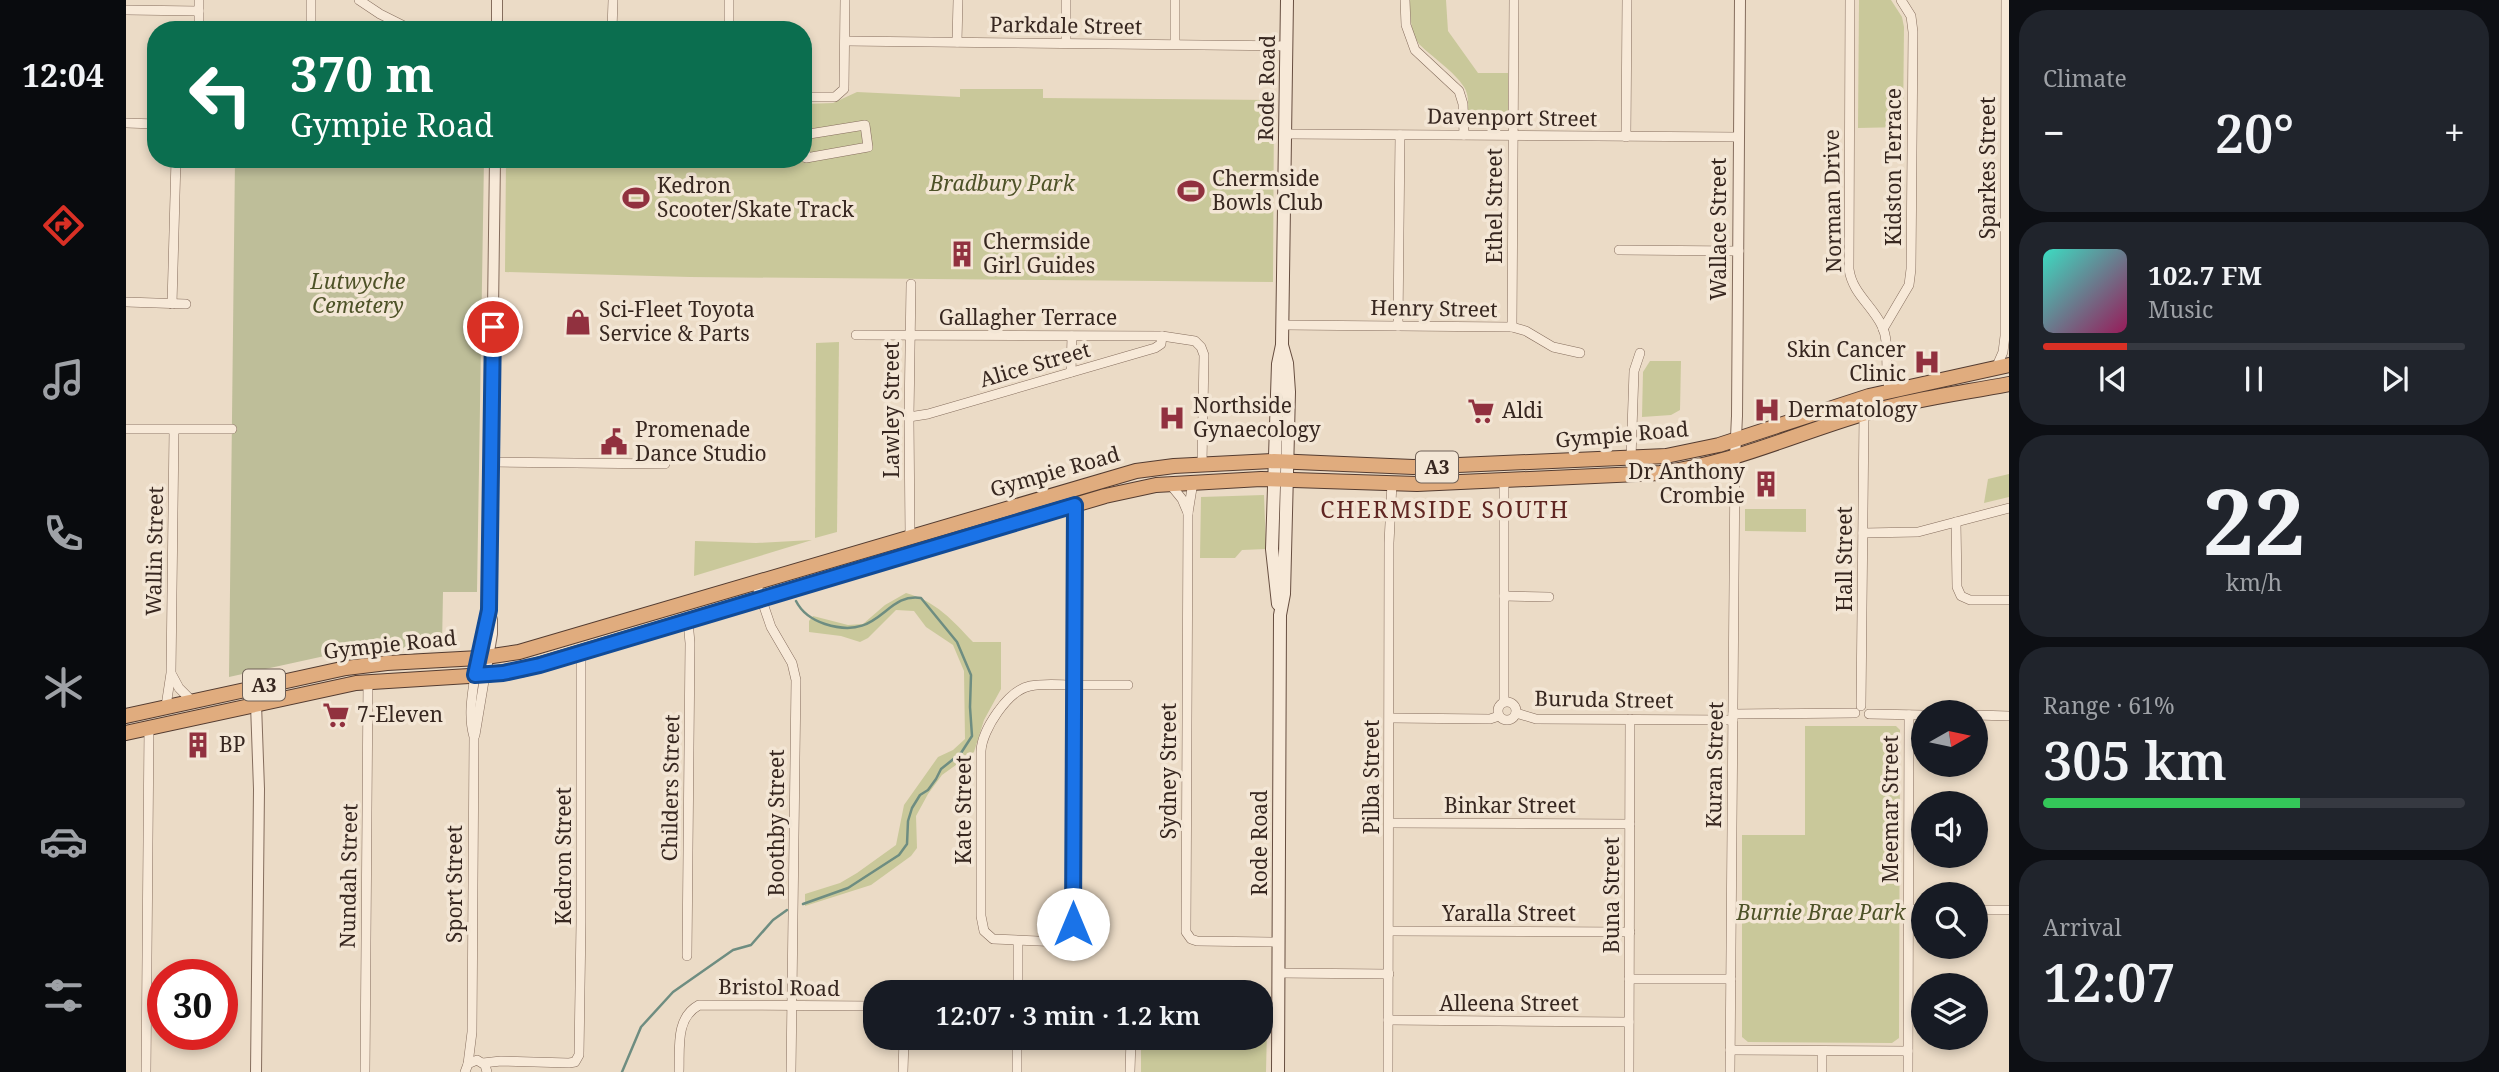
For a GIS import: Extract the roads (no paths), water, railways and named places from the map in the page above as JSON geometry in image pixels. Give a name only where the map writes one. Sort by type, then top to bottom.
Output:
[{"type":"highway","name":"Gympie Road","points":[[126,716],[346,668],[484,657],[551,644],[1127,473],[1202,464],[1281,462],[1413,467],[1679,454],[1736,440],[1843,403],[2003,366]]},
{"type":"highway","name":"Gympie Road","points":[[126,733],[368,681],[480,675],[524,669],[1132,489],[1169,483],[1280,478],[1392,483],[1660,473],[1691,469],[1735,458],[1864,414],[2009,384]]},
{"type":"highway","points":[[802,569],[803,576],[822,581]]},
{"type":"main road","name":"Rode Road","points":[[1278,1072],[1280,615],[1284,594],[1278,364],[1283,325],[1287,0]]},
{"type":"street","points":[[199,0],[199,21]]},
{"type":"street","points":[[310,21],[311,0]]},
{"type":"street","points":[[359,0],[394,21]]},
{"type":"street","points":[[497,0],[497,21]]},
{"type":"street","points":[[612,21],[613,0]]},
{"type":"street","points":[[729,0],[729,21]]},
{"type":"street","points":[[812,97],[840,95],[845,87],[845,0]]},
{"type":"street","points":[[957,42],[958,0]]},
{"type":"street","points":[[1066,0],[1066,43]]},
{"type":"street","points":[[1175,0],[1175,44]]},
{"type":"street","points":[[1405,0],[1406,25],[1415,50],[1459,90],[1463,104],[1464,135]]},
{"type":"street","name":"Ethel Street","points":[[1512,327],[1514,0]]},
{"type":"street","points":[[1626,137],[1627,0]]},
{"type":"street","name":"Wallace Street","points":[[1735,458],[1740,0]]},
{"type":"street","name":"Norman Drive","points":[[1850,0],[1849,269],[1857,291],[1883,329]]},
{"type":"street","name":"Kidston Terrace","points":[[1883,329],[1905,293],[1911,269],[1913,32],[1910,16],[1901,0]]},
{"type":"street","name":"Sparkes Street","points":[[2003,366],[2006,0]]},
{"type":"street","points":[[126,10],[199,11]]},
{"type":"street","name":"Parkdale Street","points":[[845,41],[1287,46]]},
{"type":"street","points":[[126,123],[147,124]]},
{"type":"street","points":[[812,134],[865,125],[868,147],[812,157]]},
{"type":"street","name":"Davenport Street","points":[[1285,134],[1739,137]]},
{"type":"street","points":[[1398,326],[1400,135]]},
{"type":"street","points":[[172,304],[176,168]]},
{"type":"street","points":[[480,675],[489,610],[495,168]]},
{"type":"street","points":[[1619,250],[1739,251]]},
{"type":"street","name":"Lawley Street","points":[[911,537],[909,417],[912,284]]},
{"type":"street","points":[[126,302],[186,304]]},
{"type":"street","name":"Henry Street","points":[[1283,325],[1512,327],[1526,331],[1553,347],[1580,353]]},
{"type":"street","points":[[1883,329],[1886,376],[1890,391]]},
{"type":"street","name":"Gallagher Terrace","points":[[856,335],[1190,338],[1198,343],[1204,359],[1202,464]]},
{"type":"street","points":[[1072,336],[1072,372]]},
{"type":"street","name":"Alice Street","points":[[909,417],[928,414],[1157,347],[1161,344],[1162,336]]},
{"type":"street","name":"Sparkes Street","points":[[2005,337],[2009,349]]},
{"type":"street","points":[[1631,458],[1634,370],[1640,353]]},
{"type":"street","name":"Hall Street","points":[[1858,710],[1864,414]]},
{"type":"street","points":[[126,429],[232,429]]},
{"type":"street","name":"Wallin Street","points":[[166,706],[172,673],[174,430]]},
{"type":"street","name":"Kuran Street","points":[[1730,1072],[1735,458]]},
{"type":"street","points":[[491,462],[665,464]]},
{"type":"street","points":[[1499,716],[1498,708],[1504,702],[1504,480]]},
{"type":"street","name":"Sydney Street","points":[[1193,482],[1188,513],[1186,932],[1191,939],[1197,941],[1278,942]]},
{"type":"street","points":[[1169,483],[1180,495],[1188,513]]},
{"type":"street","name":"Pilba Street","points":[[1388,1072],[1389,543],[1392,483]]},
{"type":"street","name":"Kate Street","points":[[1075,505],[1075,685],[1073,929],[1069,937],[1060,942],[993,939],[984,931],[981,921],[983,738],[990,723],[1021,689],[1031,685],[1075,685],[1128,685]]},
{"type":"street","points":[[1863,533],[1917,533],[2009,508]]},
{"type":"street","points":[[1956,522],[1957,582],[1961,596],[1970,600],[2009,600]]},
{"type":"street","name":"Boothby Street","points":[[756,583],[771,627],[792,663],[796,680],[791,1072]]},
{"type":"street","points":[[1504,596],[1549,597]]},
{"type":"street","name":"Childers Street","points":[[687,956],[688,621]]},
{"type":"street","name":"Kedron Street","points":[[478,1067],[500,1061],[566,1063],[576,1060],[579,1052],[582,653]]},
{"type":"street","points":[[172,673],[178,688],[192,701]]},
{"type":"street","name":"Sport Street","points":[[478,1067],[472,1032],[474,737],[480,675]]},
{"type":"street","name":"Nundah Street","points":[[365,1072],[368,681]]},
{"type":"street","points":[[1390,718],[1490,719],[1499,716],[1510,719],[1516,713],[1513,704],[1504,702]]},
{"type":"street","points":[[256,704],[259,802],[256,1072]]},
{"type":"street","points":[[1858,710],[1867,708],[1869,714],[1909,715]]},
{"type":"street","name":"Buruda Street","points":[[1516,713],[1533,719],[1630,719],[1858,710]]},
{"type":"street","name":"Meemar Street","points":[[1908,1072],[1909,715]]},
{"type":"street","points":[[1988,715],[2009,716]]},
{"type":"street","name":"Buna Street","points":[[1629,1072],[1630,719]]},
{"type":"street","points":[[146,1072],[149,727]]},
{"type":"street","name":"Binkar Street","points":[[1389,824],[1630,824]]},
{"type":"street","points":[[1988,910],[2009,910]]},
{"type":"street","name":"Yaralla Street","points":[[1389,932],[1630,932]]},
{"type":"street","points":[[1018,942],[1018,980]]},
{"type":"street","points":[[1278,973],[1389,974]]},
{"type":"street","points":[[1629,979],[1731,979]]},
{"type":"street","name":"Bristol Road","points":[[679,1072],[681,1027],[695,1007],[705,1004],[863,1006]]},
{"type":"street","points":[[1273,1010],[1278,1010]]},
{"type":"street","name":"Alleena Street","points":[[1388,1020],[1629,1022]]},
{"type":"street","points":[[903,1072],[904,1050]]},
{"type":"street","points":[[1017,1050],[1017,1072]]},
{"type":"street","points":[[1130,1072],[1131,1050]]},
{"type":"street","points":[[1730,1050],[1908,1051]]},
{"type":"street","points":[[1822,1051],[1822,1072]]},
{"type":"waterway","points":[[796,601],[812,618],[844,628],[858,627],[870,622],[898,602],[921,598],[957,642],[971,675],[972,736],[961,753],[941,769],[912,808],[908,821],[907,844],[899,855],[848,888],[803,904]]},
{"type":"waterway","points":[[622,1072],[641,1027],[673,992],[733,950],[751,945],[773,920],[787,910]]},
{"type":"place","name":"Chermside Bowls Club","points":[[1191,191]]},
{"type":"place","name":"Kedron Scooter/Skate Track","points":[[636,198]]},
{"type":"place","name":"Chermside Girl Guides","points":[[962,254]]},
{"type":"place","name":"Sci-Fleet Toyota Service & Parts","points":[[578,322]]},
{"type":"place","name":"Skin Cancer Clinic","points":[[1927,362]]},
{"type":"place","name":"Dermatology","points":[[1767,410]]},
{"type":"place","name":"Aldi","points":[[1481,411]]},
{"type":"place","name":"Northside Gynaecology","points":[[1172,418]]},
{"type":"place","name":"Promenade Dance Studio","points":[[614,442]]},
{"type":"place","name":"Dr Anthony Crombie","points":[[1766,484]]},
{"type":"place","name":"7-Eleven","points":[[336,715]]},
{"type":"place","name":"BP","points":[[198,745]]},
{"type":"district","name":"CHERMSIDE SOUTH","points":[[1445,510]]},
{"type":"park label","name":"Bradbury Park","points":[[1002,184]]},
{"type":"park label","name":"Lutwyche Cemetery","points":[[358,294]]},
{"type":"park label","name":"Burnie Brae Park","points":[[1821,913]]}]
